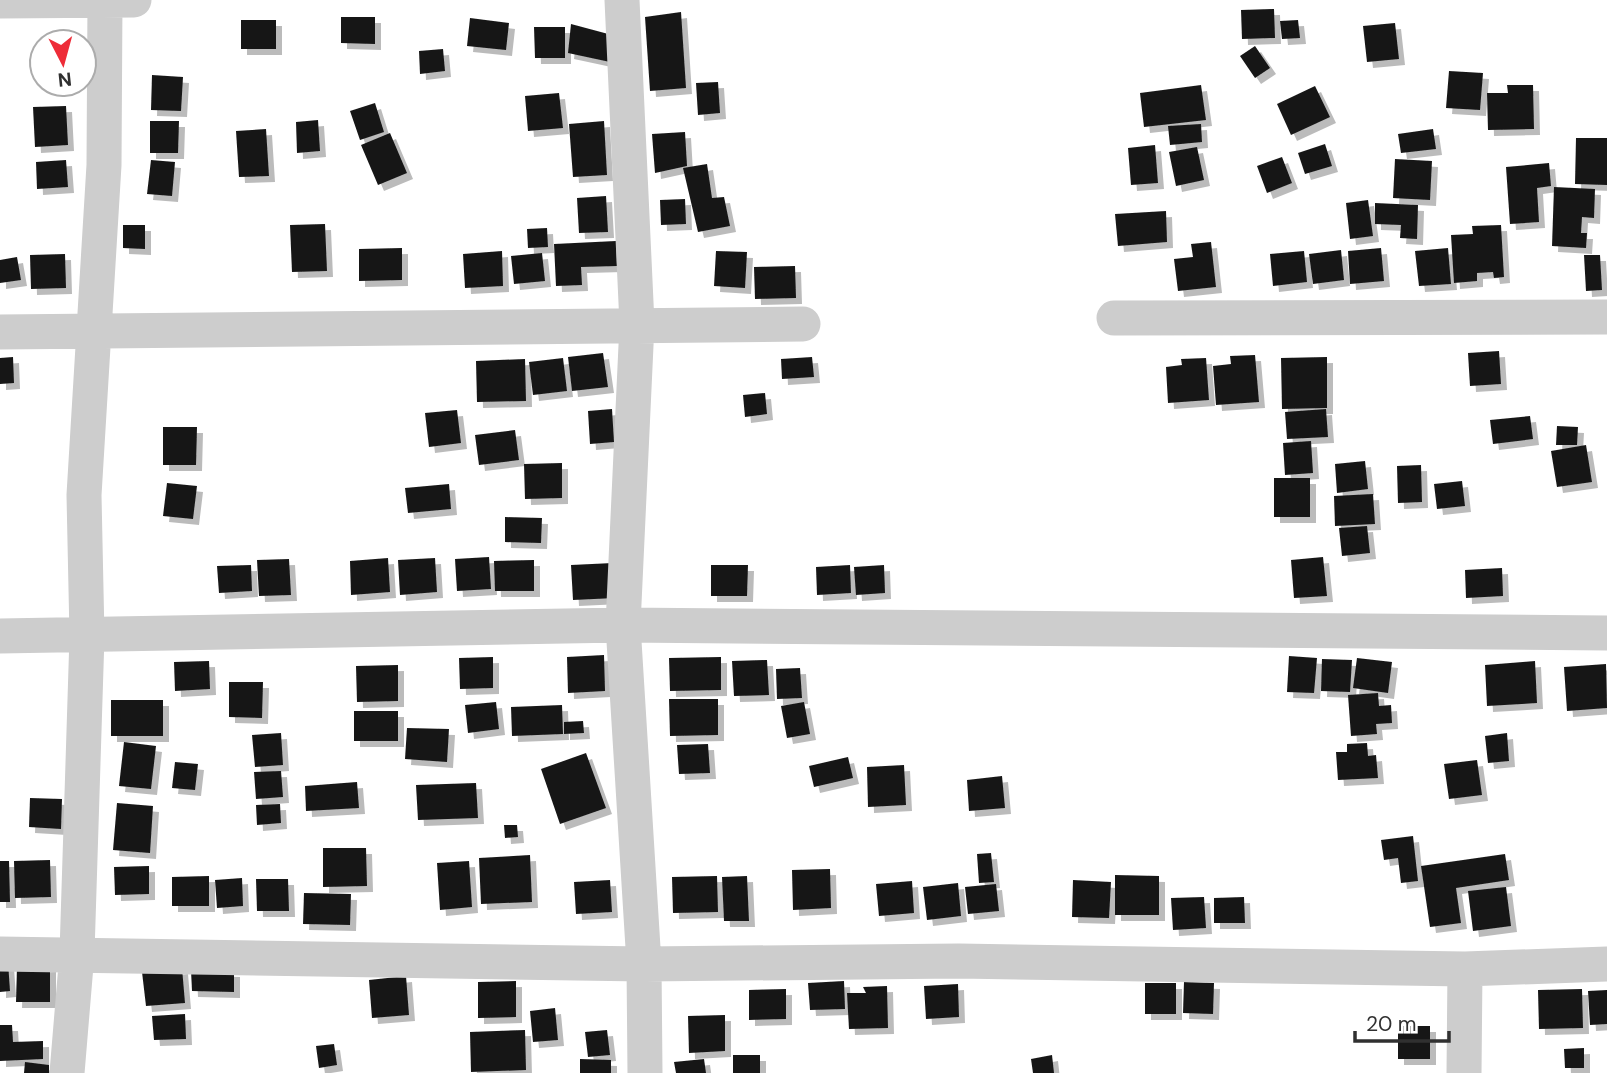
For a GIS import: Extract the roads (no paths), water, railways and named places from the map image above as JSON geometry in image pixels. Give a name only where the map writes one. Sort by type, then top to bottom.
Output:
[{"type":"street","points":[[66,1073],[77,953],[87,636],[84,495],[104,164],[105,0]]},
{"type":"street","points":[[0,1],[134,0]]},
{"type":"street","points":[[622,0],[637,324],[623,625],[644,964],[645,1073]]},
{"type":"street","points":[[1114,318],[1607,317]]},
{"type":"street","points":[[0,332],[803,324]]},
{"type":"street","points":[[0,636],[623,625],[1607,633]]},
{"type":"street","points":[[0,954],[77,953],[644,964],[959,961],[1465,969],[1607,964]]},
{"type":"street","points":[[1464,1073],[1465,969]]}]
